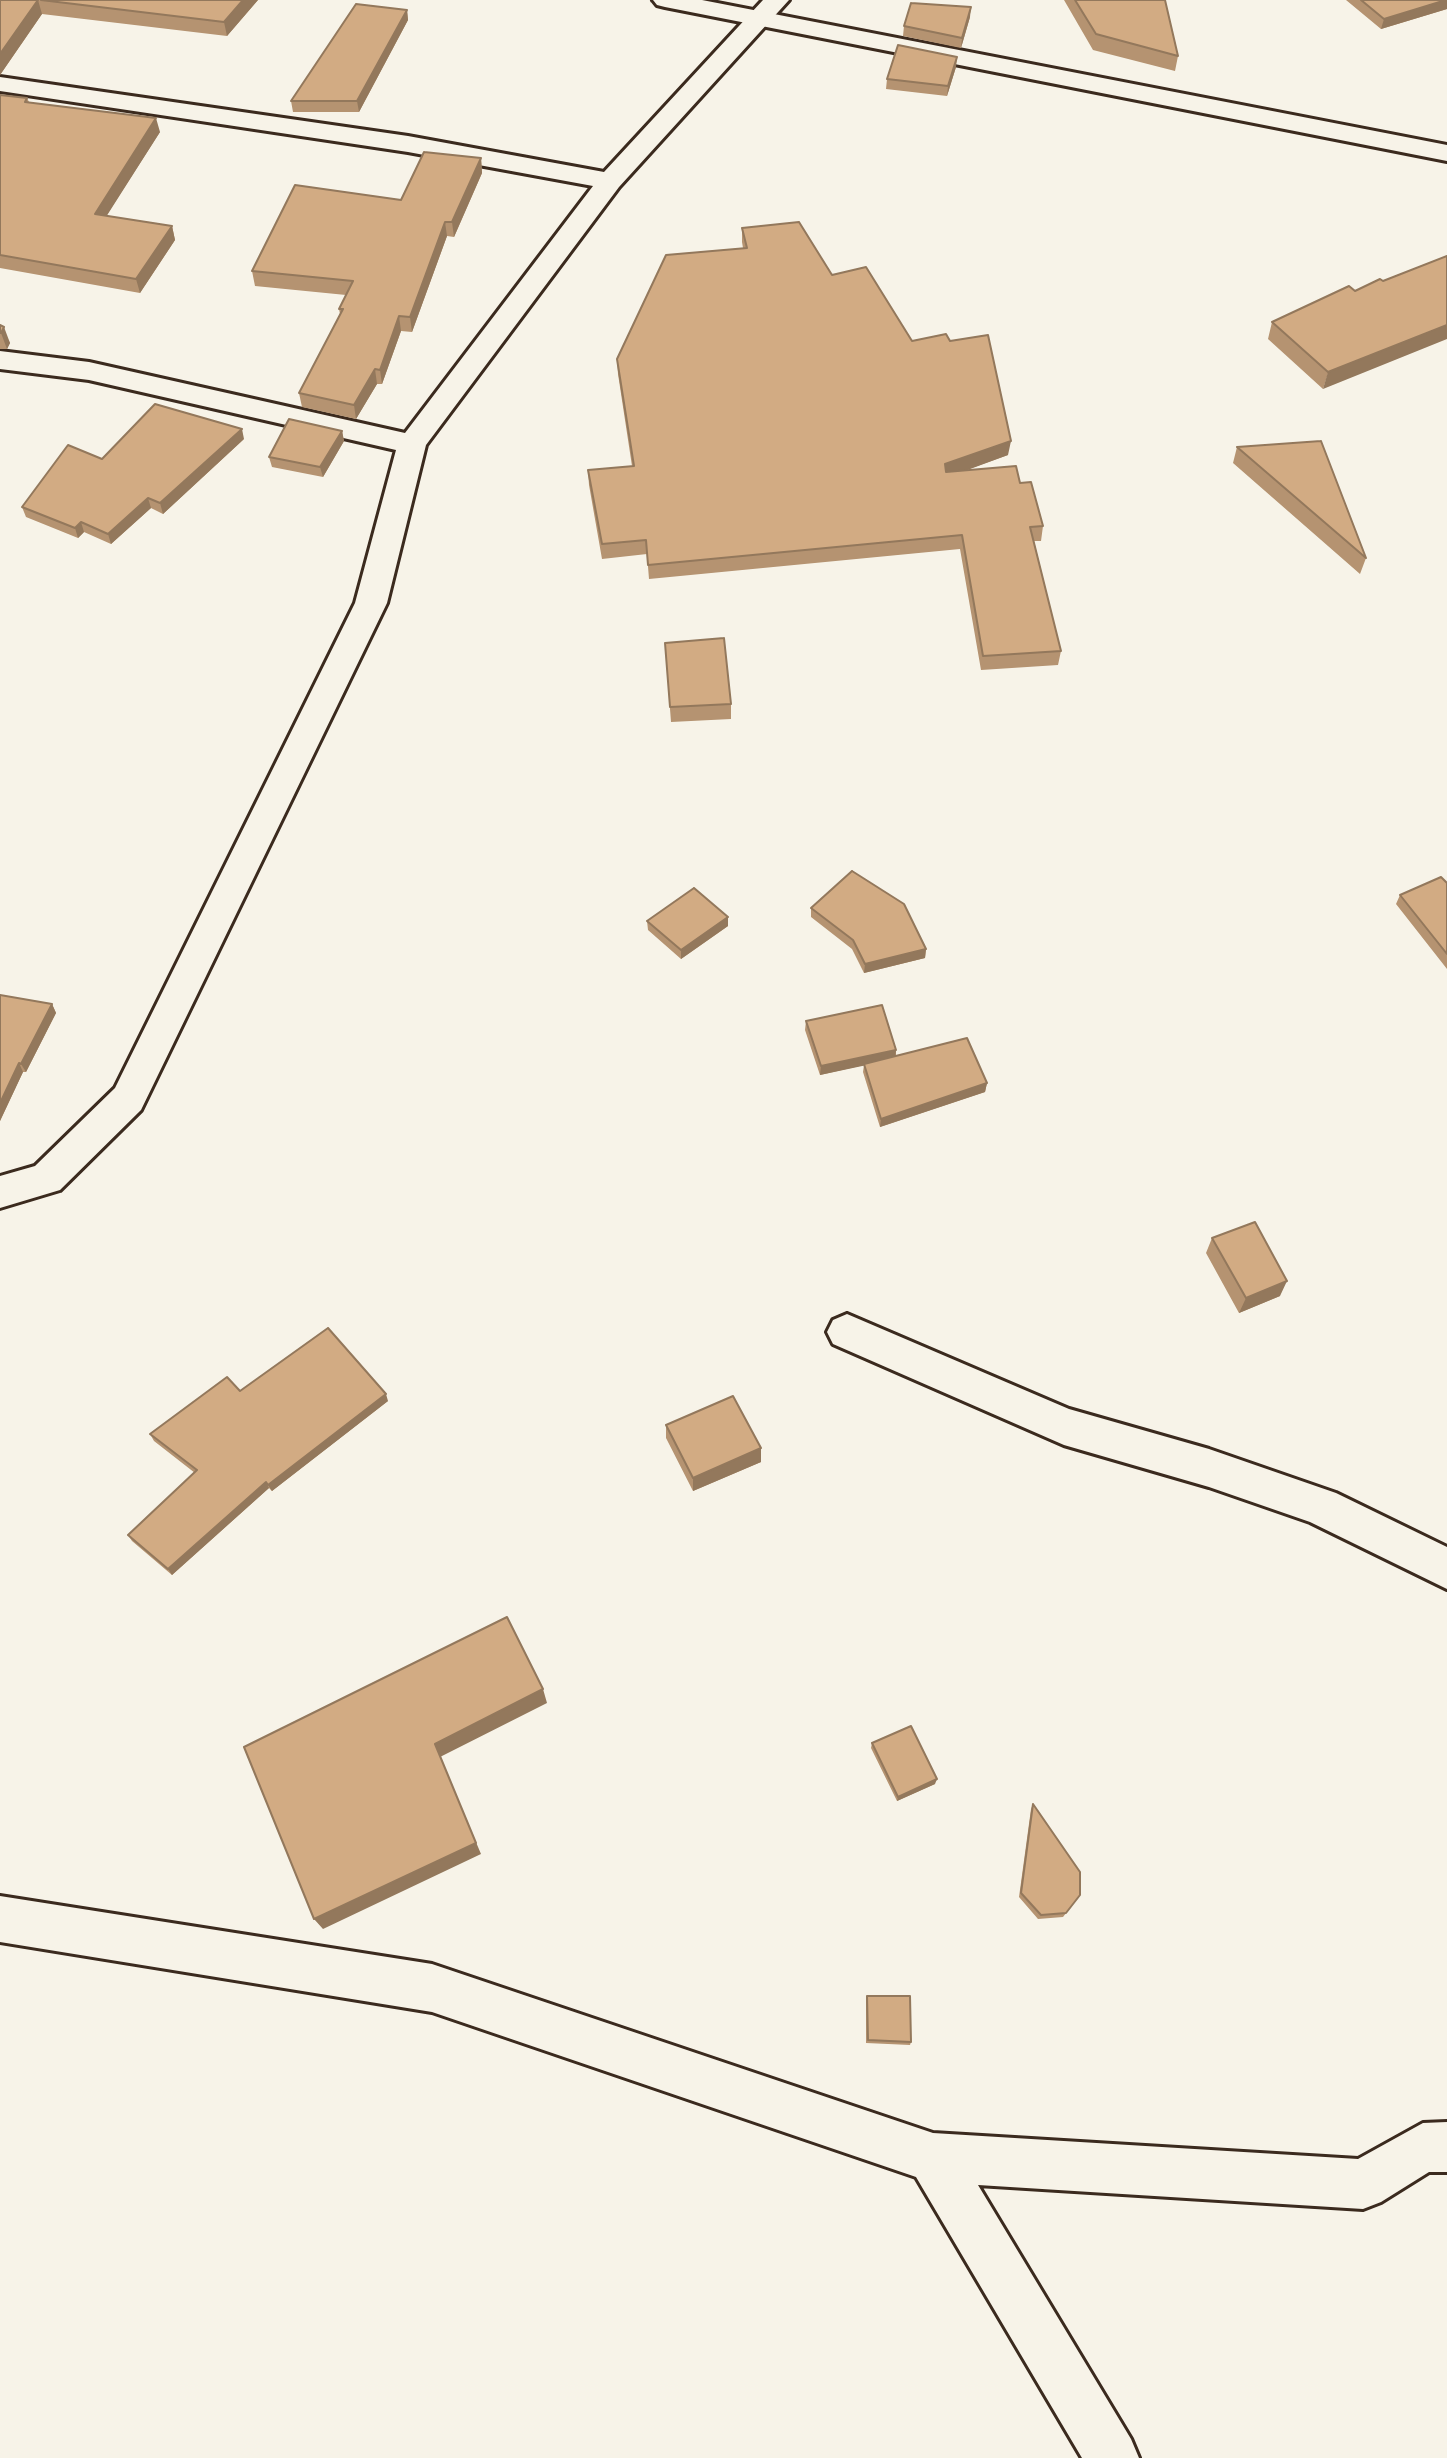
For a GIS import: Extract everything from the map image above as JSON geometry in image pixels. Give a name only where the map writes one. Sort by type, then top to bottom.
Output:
[{"type":"street","points":[[665,0],[1447,153]]},
{"type":"street","points":[[0,1192],[47,1179],[128,1098],[371,603],[412,444],[610,181],[756,19],[777,0]]},
{"type":"street","points":[[0,84],[408,144],[610,181]]},
{"type":"street","points":[[0,360],[89,371],[412,444]]},
{"type":"street","points":[[847,1332],[1063,1426],[1209,1468],[1321,1507],[1447,1569]]},
{"type":"street","points":[[0,1919],[432,1988],[933,2158],[1363,2183],[1423,2148],[1447,2147]]},
{"type":"street","points":[[933,2158],[1112,2458]]},
{"type":"building","points":[[0,0],[38,0],[0,54]]},
{"type":"building","points":[[41,0],[243,0],[224,22]]},
{"type":"building","points":[[1075,0],[1165,0],[1178,56],[1096,34]]},
{"type":"building","points":[[1361,0],[1446,0],[1384,19]]},
{"type":"building","points":[[911,3],[971,7],[962,38],[904,26]]},
{"type":"building","points":[[356,4],[407,10],[357,101],[291,101]]},
{"type":"building","points":[[898,45],[957,57],[948,86],[887,79]]},
{"type":"building","points":[[0,95],[27,98],[25,102],[156,118],[95,214],[172,226],[136,279],[0,255]]},
{"type":"building","points":[[424,152],[481,158],[452,222],[445,222],[410,317],[399,316],[380,370],[375,369],[354,405],[299,393],[343,309],[339,309],[353,281],[252,271],[295,185],[401,200]]},
{"type":"building","points":[[799,222],[832,275],[866,267],[912,341],[946,334],[950,341],[988,335],[1011,441],[945,464],[946,472],[1016,466],[1020,483],[1031,482],[1043,526],[1030,527],[1061,651],[983,656],[962,535],[648,565],[646,540],[602,544],[588,470],[634,466],[617,359],[666,255],[747,248],[742,228]]},
{"type":"building","points":[[1447,256],[1447,325],[1328,372],[1272,322],[1349,286],[1355,291],[1380,279],[1383,281]]},
{"type":"building","points":[[155,404],[242,429],[160,503],[148,498],[108,534],[81,522],[75,528],[22,507],[68,445],[102,459]]},
{"type":"building","points":[[289,419],[342,431],[320,467],[269,457]]},
{"type":"building","points":[[1321,441],[1366,558],[1237,447]]},
{"type":"building","points":[[724,638],[731,704],[670,707],[665,643]]},
{"type":"building","points":[[852,871],[904,904],[926,949],[865,964],[853,940],[811,908]]},
{"type":"building","points":[[1441,877],[1447,883],[1447,954],[1400,895]]},
{"type":"building","points":[[694,888],[728,917],[681,950],[647,921]]},
{"type":"building","points":[[0,995],[52,1004],[0,1103]]},
{"type":"building","points":[[882,1005],[896,1050],[821,1066],[806,1021]]},
{"type":"building","points":[[967,1038],[987,1083],[881,1119],[864,1064]]},
{"type":"building","points":[[1255,1222],[1287,1281],[1246,1298],[1212,1238]]},
{"type":"building","points":[[328,1328],[386,1394],[268,1485],[266,1482],[168,1569],[128,1535],[197,1470],[150,1434],[227,1377],[240,1391]]},
{"type":"building","points":[[733,1396],[761,1448],[693,1478],[666,1425]]},
{"type":"building","points":[[507,1617],[543,1689],[435,1744],[476,1843],[314,1919],[244,1747]]},
{"type":"building","points":[[911,1726],[937,1779],[898,1797],[872,1743]]},
{"type":"building","points":[[1033,1804],[1080,1872],[1080,1895],[1066,1913],[1041,1915],[1021,1893]]},
{"type":"building","points":[[867,1996],[910,1996],[911,2042],[868,2040]]}]
